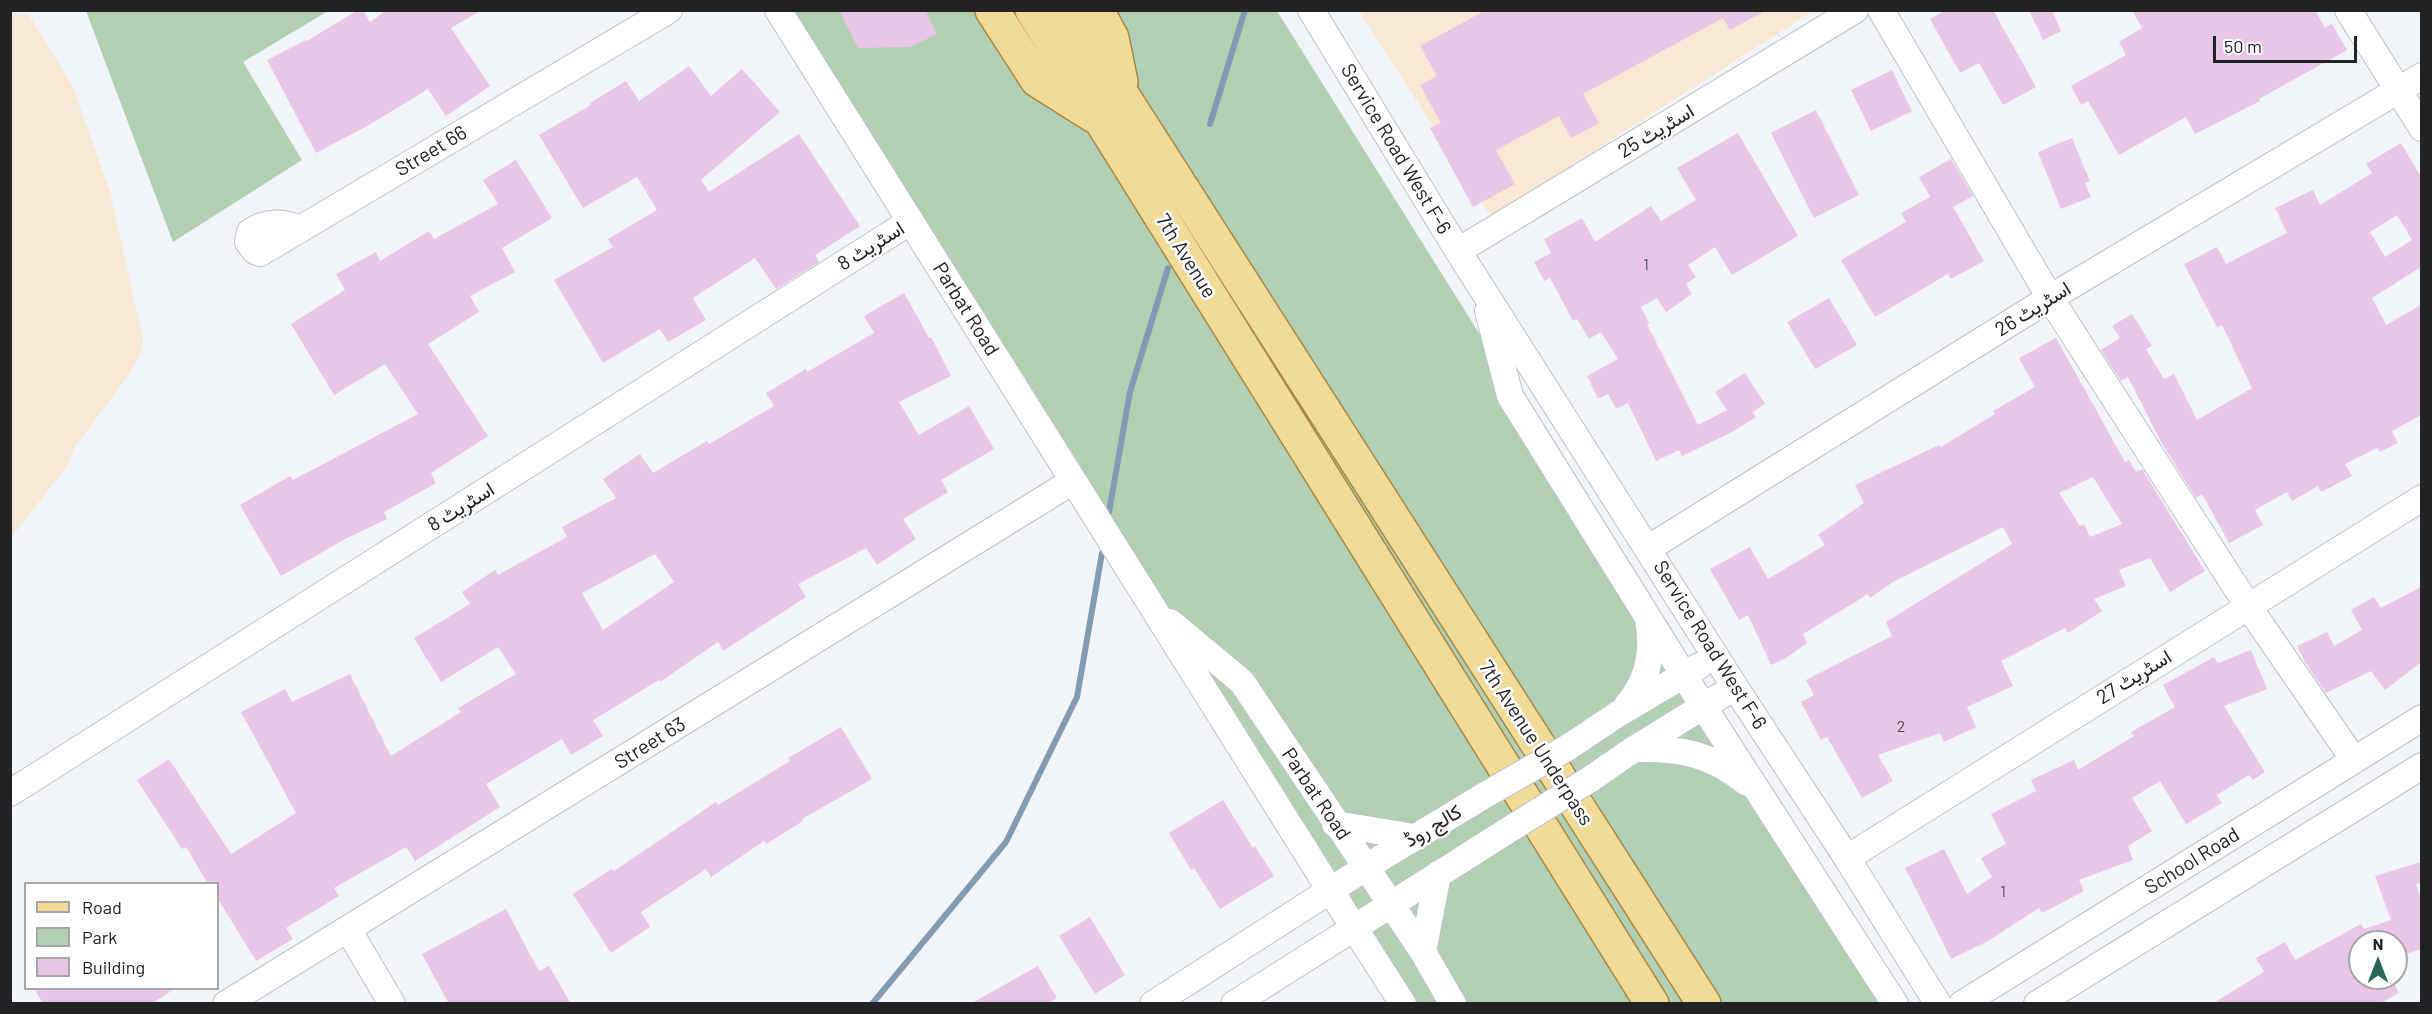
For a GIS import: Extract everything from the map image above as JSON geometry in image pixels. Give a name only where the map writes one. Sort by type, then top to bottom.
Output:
[{"type":"main road","points":[[992,10],[1037,80],[1113,112],[1112,38],[1097,10]]},
{"type":"main road","name":"7th Avenue","points":[[1032,10],[1113,112],[1369,482]]},
{"type":"main road","name":"7th Avenue","points":[[1068,10],[1113,112],[1338,502]]},
{"type":"main road","name":"7th Avenue Underpass","points":[[1369,482],[1704,1004]]},
{"type":"main road","name":"7th Avenue Underpass","points":[[1338,502],[1652,1004]]},
{"type":"street","name":"Street 66","points":[[299,228],[285,223],[260,226],[250,232],[248,242],[255,251],[260,253],[669,10]]},
{"type":"street","name":"Parbat Road","points":[[778,10],[1403,1004]]},
{"type":"street","name":"Service Road West F-6","points":[[1311,10],[1458,251],[1938,1004]]},
{"type":"street","name":"اسٹریٹ 25","points":[[1458,251],[1855,10]]},
{"type":"street","points":[[1881,10],[2050,298],[2248,606],[2354,760]]},
{"type":"street","points":[[2348,10],[2421,128]]},
{"type":"street","name":"اسٹریٹ 26","points":[[1648,548],[2050,298],[2421,76]]},
{"type":"street","name":"اسٹریٹ 8","points":[[10,793],[911,221]]},
{"type":"street","name":"Service Road West F-6","points":[[1482,287],[1510,396],[1756,791],[1894,1004]]},
{"type":"street","name":"Street 63","points":[[226,1004],[1073,481]]},
{"type":"street","name":"اسٹریٹ 27","points":[[1847,858],[2421,498]]},
{"type":"street","name":"Parbat Road","points":[[1153,608],[1242,682],[1335,824],[1423,952],[1453,1004]]},
{"type":"street","points":[[1618,714],[1637,693],[1649,667],[1652,639],[1646,612]]},
{"type":"street","name":"کالج روڈ","points":[[1153,1004],[1414,837],[1567,748],[1684,674],[1717,657]]},
{"type":"street","points":[[1234,1004],[1735,687]]},
{"type":"street","name":"School Road","points":[[1962,1004],[2421,718]]},
{"type":"street","points":[[1634,749],[1668,748],[1700,756],[1730,770],[1756,791]]},
{"type":"street","name":"School Road","points":[[2037,1004],[2421,766]]},
{"type":"street","points":[[1335,824],[1414,837]]},
{"type":"street","points":[[1423,952],[1438,874]]},
{"type":"street","points":[[348,929],[392,1004]]},
{"type":"shaded area","points":[[1359,11],[1813,11],[1491,217]]},
{"type":"shaded area","points":[[11,13],[29,15],[73,87],[110,192],[143,339],[141,352],[128,376],[74,448],[67,466],[11,538]]},
{"type":"green space","points":[[86,11],[328,11],[243,62],[302,160],[173,242]]},
{"type":"green space","points":[[794,11],[1277,11],[1899,1003],[1407,1003]]},
{"type":"building","points":[[358,10],[363,10],[370,22],[387,10],[482,10],[451,28],[490,86],[446,116],[428,89],[369,125],[316,153],[267,60],[307,41]]},
{"type":"building","points":[[839,10],[925,10],[937,34],[911,47],[858,48]]},
{"type":"building","points":[[1486,10],[1767,10],[1730,30],[1723,18],[1583,94],[1599,123],[1571,138],[1559,116],[1496,150],[1515,184],[1473,207],[1430,128],[1441,123],[1420,85],[1437,76],[1420,46]]},
{"type":"building","points":[[1946,10],[1993,10],[2036,87],[2003,105],[1979,63],[1960,73],[1930,19]]},
{"type":"building","points":[[2029,10],[2052,10],[2061,31],[2043,40]]},
{"type":"building","points":[[2132,10],[2315,10],[2325,28],[2332,24],[2347,50],[2259,99],[2260,101],[2195,134],[2186,117],[2119,155],[2088,101],[2081,105],[2071,86],[2126,55],[2119,42],[2142,28]]},
{"type":"building","points":[[689,66],[711,96],[742,69],[780,112],[701,180],[709,192],[799,134],[860,226],[815,255],[819,262],[776,289],[755,258],[693,298],[706,320],[668,342],[660,329],[603,363],[554,280],[613,247],[608,239],[657,210],[637,177],[583,208],[539,135],[591,105],[590,103],[626,81],[639,101]]},
{"type":"building","points":[[1892,70],[1912,111],[1871,131],[1851,90]]},
{"type":"building","points":[[1816,110],[1859,195],[1814,218],[1771,133]]},
{"type":"building","points":[[1738,133],[1798,236],[1732,275],[1715,247],[1688,265],[1696,277],[1686,284],[1692,294],[1666,312],[1657,298],[1641,307],[1649,323],[1647,324],[1698,425],[1727,410],[1715,392],[1745,373],[1765,404],[1753,412],[1756,417],[1732,432],[1682,456],[1679,450],[1656,461],[1628,403],[1616,409],[1608,394],[1598,399],[1587,376],[1618,359],[1601,332],[1589,339],[1577,319],[1573,321],[1550,278],[1544,281],[1534,262],[1551,253],[1544,239],[1582,218],[1595,242],[1651,206],[1661,221],[1696,200],[1677,168]]},
{"type":"building","points":[[2072,138],[2090,181],[2085,183],[2091,197],[2061,209],[2038,152]]},
{"type":"building","points":[[2401,143],[2421,177],[2421,267],[2372,298],[2386,325],[2421,305],[2421,415],[2392,431],[2398,443],[2380,452],[2377,448],[2345,464],[2352,476],[2321,492],[2318,486],[2292,501],[2287,492],[2255,510],[2263,525],[2229,543],[2202,494],[2196,498],[2161,442],[2128,377],[2121,381],[2101,350],[2120,338],[2112,326],[2132,314],[2152,346],[2146,349],[2164,379],[2174,374],[2197,420],[2252,388],[2222,325],[2217,327],[2184,264],[2217,247],[2226,264],[2287,233],[2275,208],[2313,190],[2320,205],[2372,173],[2366,164]],"holes":[[[2397,215],[2412,240],[2385,257],[2370,232]]]},
{"type":"building","points":[[1951,159],[1973,196],[1953,207],[1984,261],[1951,279],[1948,274],[1875,317],[1841,260],[1906,222],[1901,213],[1930,197],[1919,177]]},
{"type":"building","points":[[516,160],[552,218],[502,248],[515,272],[470,296],[479,312],[428,344],[488,436],[431,473],[436,483],[384,512],[387,519],[345,539],[281,576],[240,505],[290,476],[293,480],[418,414],[385,364],[334,395],[291,324],[345,290],[336,274],[376,252],[380,261],[429,231],[434,239],[498,204],[483,180]]},
{"type":"building","points":[[904,293],[929,338],[931,337],[951,376],[899,402],[919,435],[969,406],[994,449],[941,480],[948,492],[903,519],[916,539],[877,565],[866,548],[798,584],[806,597],[723,651],[718,642],[660,682],[659,680],[593,720],[603,736],[571,755],[562,739],[486,784],[500,807],[415,861],[406,847],[334,888],[339,896],[286,928],[293,939],[256,961],[219,901],[219,882],[207,882],[186,847],[182,849],[137,780],[169,759],[231,854],[296,813],[241,712],[285,689],[292,702],[350,674],[391,756],[461,712],[458,708],[516,674],[498,647],[441,682],[414,638],[470,604],[462,592],[495,570],[498,575],[567,537],[562,527],[616,498],[603,479],[640,454],[653,473],[707,441],[709,444],[774,406],[766,393],[874,333],[864,316]],"holes":[[[655,554],[674,582],[603,630],[582,593]]]},
{"type":"building","points":[[1829,298],[1857,345],[1815,369],[1787,322]]},
{"type":"building","points":[[2056,338],[2125,462],[2129,460],[2136,472],[2142,469],[2205,571],[2170,592],[2150,558],[2119,570],[2126,586],[2094,599],[2102,611],[2068,633],[2065,628],[2001,661],[2013,686],[1967,707],[1976,727],[1944,742],[1940,733],[1878,755],[1893,781],[1862,798],[1827,737],[1821,740],[1801,702],[1814,695],[1806,680],[1892,636],[1886,622],[2012,544],[2003,527],[1893,582],[1870,598],[1868,594],[1803,634],[1807,643],[1786,658],[1771,665],[1748,615],[1739,620],[1710,569],[1750,547],[1768,579],[1825,545],[1818,535],[1864,503],[1855,485],[1939,445],[1941,447],[1995,414],[1993,411],[2035,387],[2019,358]],"holes":[[[2093,477],[2122,524],[2090,537],[2084,524],[2080,526],[2059,493]]]},
{"type":"building","points":[[2421,587],[2421,662],[2385,690],[2371,671],[2326,693],[2297,646],[2327,632],[2334,646],[2362,630],[2351,610],[2374,597],[2381,608]]},
{"type":"building","points":[[2251,650],[2267,689],[2224,706],[2265,772],[2253,780],[2249,775],[2217,795],[2222,803],[2186,824],[2160,781],[2132,798],[2152,831],[2128,846],[2133,860],[2079,880],[2084,891],[2042,913],[2039,908],[1988,941],[1951,959],[1905,868],[1944,849],[1967,894],[1992,877],[1981,858],[2006,844],[1991,814],[2036,791],[2031,780],[2074,760],[2078,770],[2134,736],[2131,732],[2175,707],[2163,685],[2214,657],[2218,663]]},
{"type":"building","points":[[841,727],[872,779],[802,819],[803,821],[766,844],[764,841],[711,877],[706,869],[641,912],[650,927],[611,953],[573,894],[612,869],[614,871],[716,802],[718,805],[790,761],[788,758]]},
{"type":"building","points":[[1223,800],[1253,848],[1255,846],[1274,876],[1220,909],[1194,868],[1191,870],[1169,833]]},
{"type":"building","points":[[2421,862],[2421,882],[2416,884],[2421,900],[2421,949],[2408,954],[2408,930],[2350,930],[2361,924],[2364,929],[2391,920],[2375,876]]},
{"type":"building","points":[[506,909],[539,971],[549,966],[571,1004],[449,1004],[422,954]]},
{"type":"building","points":[[1090,917],[1125,975],[1095,994],[1059,936]]},
{"type":"building","points":[[2348,931],[2348,990],[2397,990],[2399,993],[2379,1004],[2212,1004],[2264,972],[2256,958],[2285,942],[2295,960]]},
{"type":"building","points":[[1038,966],[1057,998],[1046,1004],[970,1004]]},
{"type":"building","points":[[35,990],[173,990],[151,1004],[43,1004]]},
{"type":"waterway","points":[[1210,124],[1245,10]]},
{"type":"waterway","points":[[1109,512],[1130,392],[1168,268]]},
{"type":"waterway","points":[[872,1004],[1006,842],[1077,697],[1102,553]]}]
